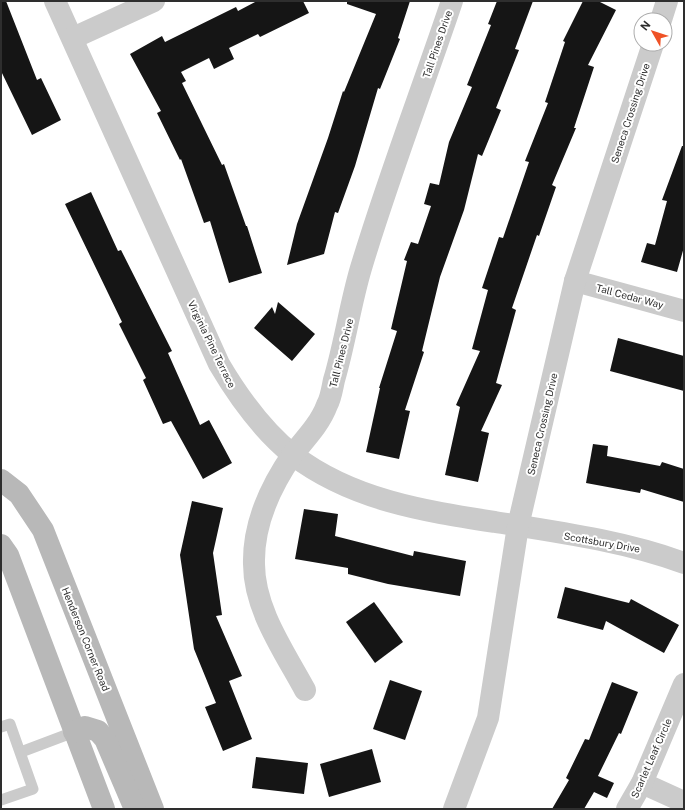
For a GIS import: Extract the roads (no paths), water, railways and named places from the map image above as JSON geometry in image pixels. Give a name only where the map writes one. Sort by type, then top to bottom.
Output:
[{"type":"street","name":"Virginia Pine Terrace","points":[[55,1],[219,364],[236,392],[264,427],[293,455],[342,484],[378,499],[427,512],[518,526]]},
{"type":"street","points":[[73,38],[154,1]]},
{"type":"street","name":"Tall Pines Drive","points":[[305,690],[262,605],[256,586],[254,564],[255,539],[262,511],[275,482],[327,406],[338,369],[360,272],[372,230],[452,1]]},
{"type":"street","points":[[664,12],[667,1]]},
{"type":"street","name":"Seneca Crossing Drive","points":[[454,809],[488,718],[518,526],[575,281],[650,52]]},
{"type":"street","name":"Tall Cedar Way","points":[[575,281],[684,311]]},
{"type":"street","name":"Henderson Corner Road","points":[[1,480],[19,494],[43,530],[153,809]]},
{"type":"street","name":"Scottsbury Drive","points":[[518,526],[651,551],[684,563]]},
{"type":"street","points":[[1,545],[8,555],[104,809]]},
{"type":"street","name":"Scarlet Leaf Circle","points":[[627,809],[642,783],[684,684]]},
{"type":"street","points":[[74,732],[85,727],[98,731],[105,739],[135,809]]},
{"type":"street","points":[[642,783],[684,802]]},
{"type":"lane","points":[[1,727],[10,724],[33,789],[1,800]]},
{"type":"lane","points":[[21,752],[74,732]]}]
